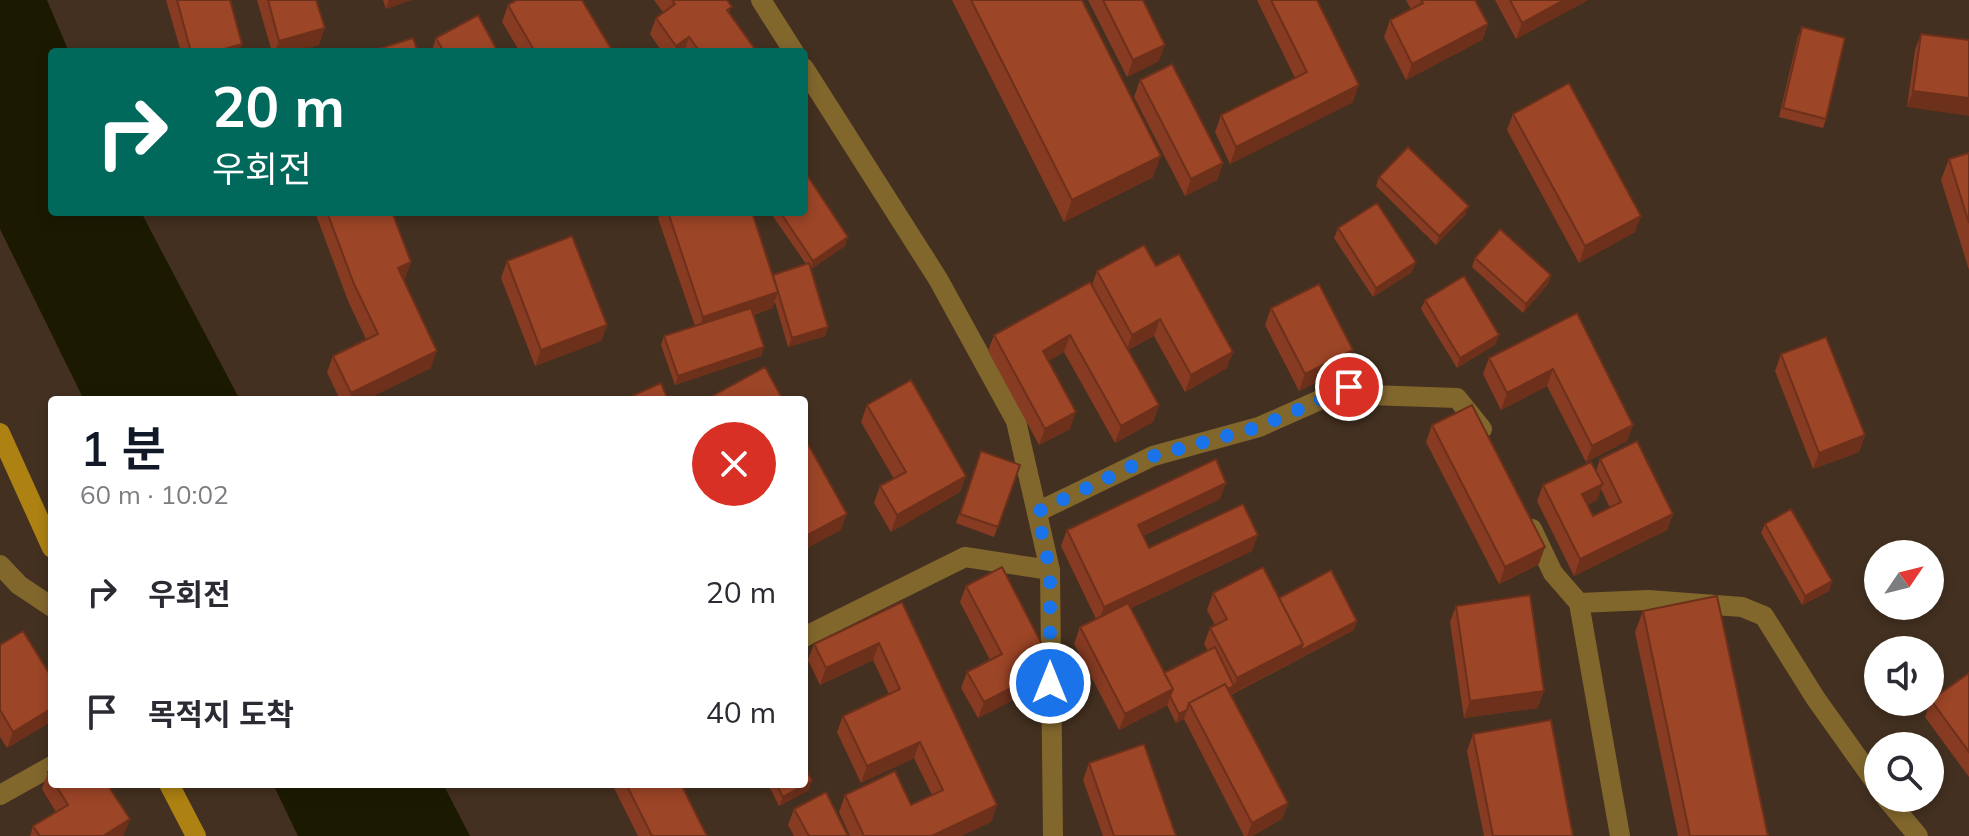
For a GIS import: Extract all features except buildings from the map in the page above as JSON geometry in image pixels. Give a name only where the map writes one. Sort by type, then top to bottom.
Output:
[{"type":"street","points":[[761,0],[791,48]]},
{"type":"street","points":[[808,74],[938,279],[1016,421],[1050,570],[1053,836]]},
{"type":"street","points":[[1037,512],[1153,456],[1259,427],[1349,387],[1369,395],[1457,398],[1487,435],[1494,449]]},
{"type":"street","points":[[0,433],[48,539]]},
{"type":"street","points":[[1527,517],[1553,573],[1579,603],[1620,836]]},
{"type":"street","points":[[808,635],[965,557],[1050,570]]},
{"type":"street","points":[[0,565],[19,585],[48,604]]},
{"type":"street","points":[[1579,603],[1648,600],[1742,607],[1764,616],[1816,699],[1864,766]]},
{"type":"street","points":[[0,795],[48,768]]},
{"type":"street","points":[[171,788],[196,836]]},
{"type":"street","points":[[1898,812],[1918,836]]},
{"type":"shaded area","points":[[0,0],[47,0],[67,48],[48,48],[48,216],[143,216],[238,396],[82,396],[0,229]]},
{"type":"shaded area","points":[[275,788],[445,788],[470,836],[298,836]]},
{"type":"route","points":[[1050,683],[1050,570],[1037,512],[1153,456],[1259,427],[1349,387]]}]
